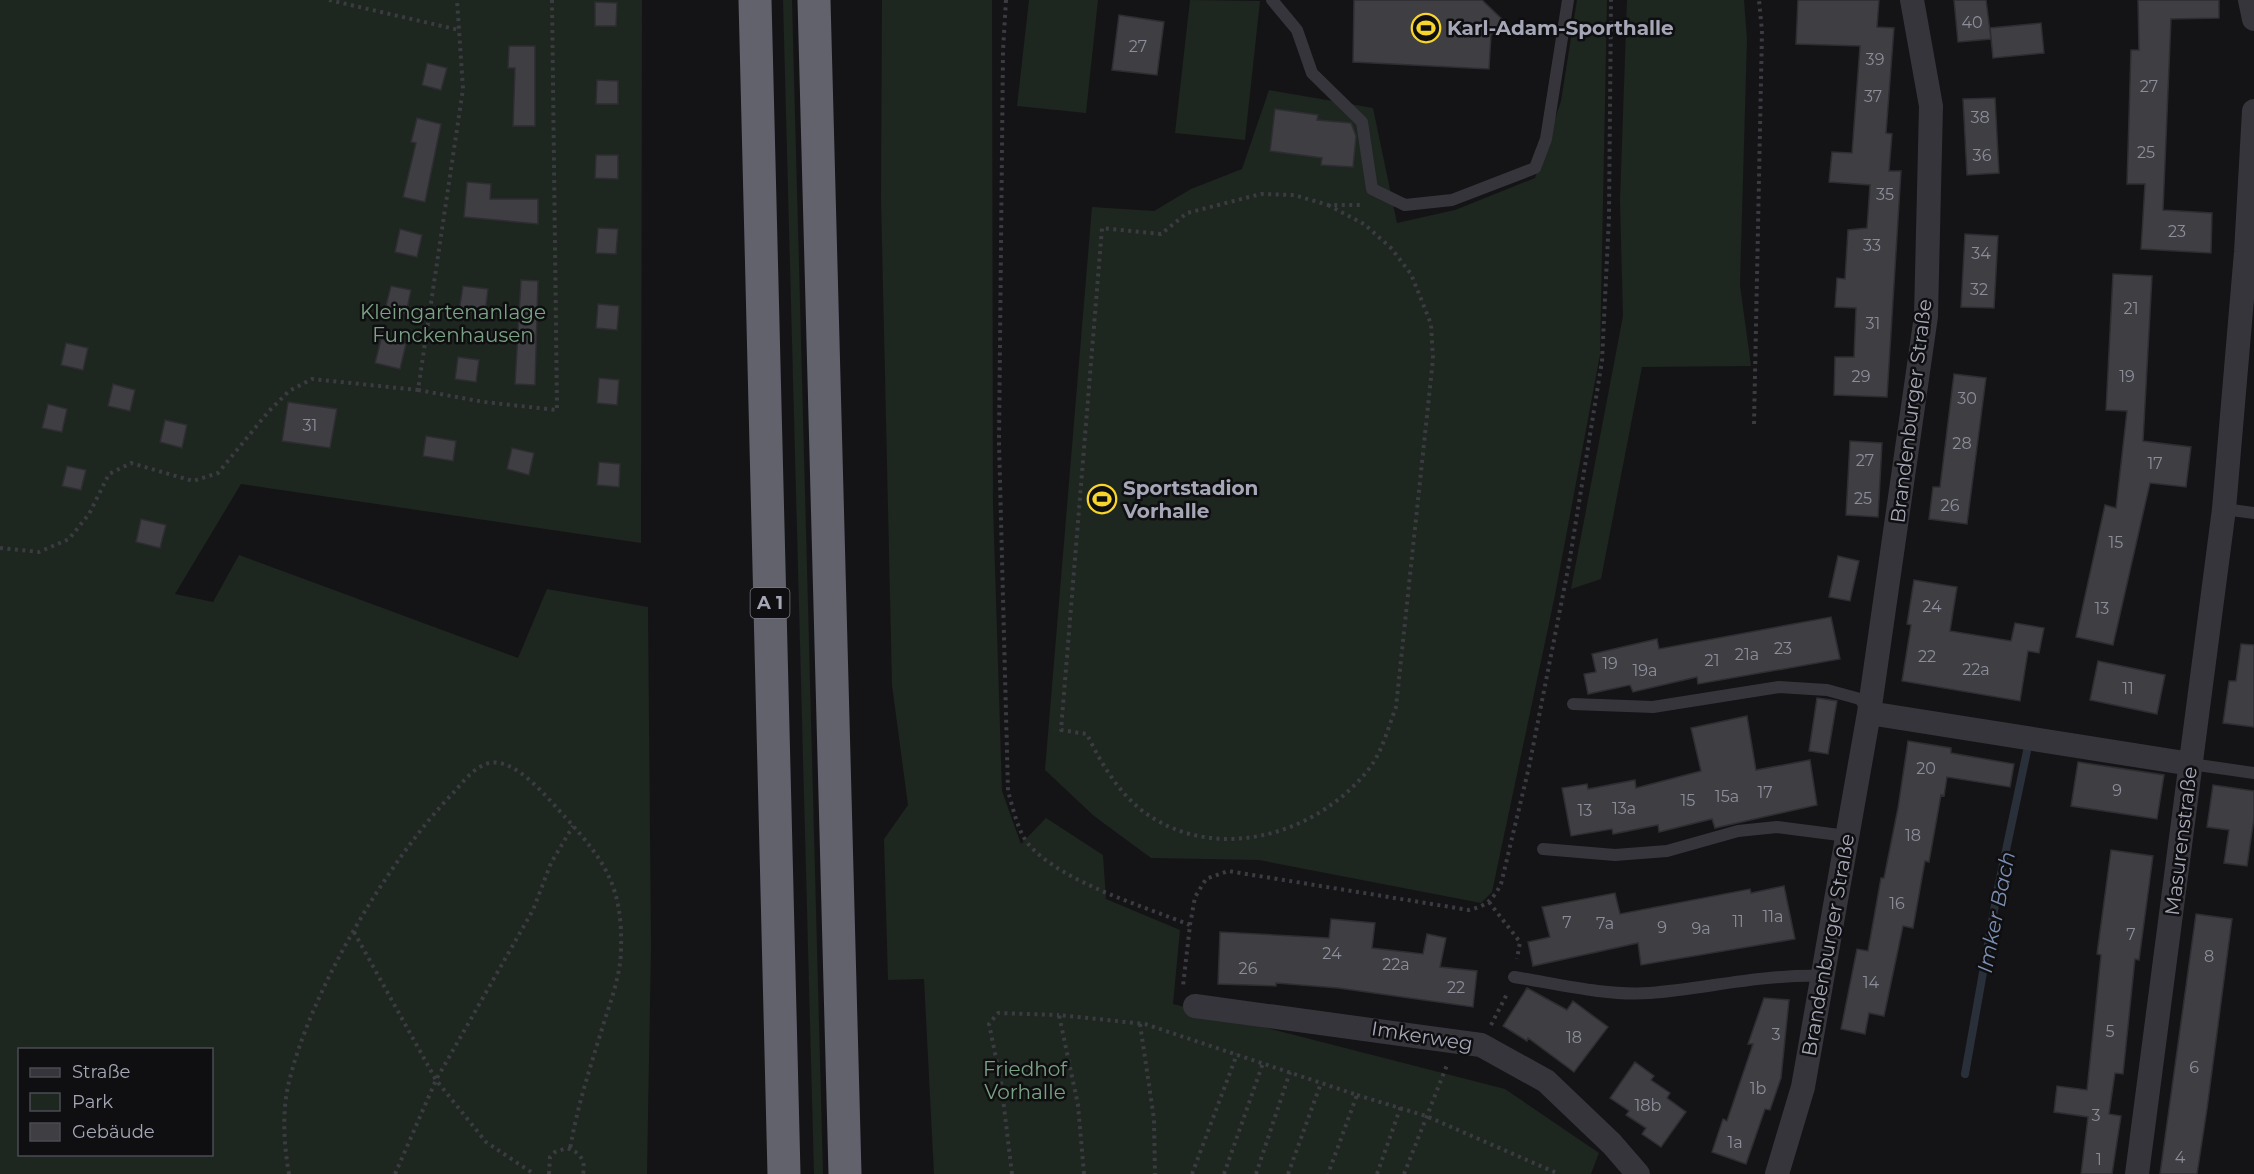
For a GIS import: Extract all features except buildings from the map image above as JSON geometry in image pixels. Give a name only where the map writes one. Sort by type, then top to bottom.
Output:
[{"type":"highway","name":"A 1","points":[[755,0],[784,1174]]},
{"type":"highway","points":[[814,0],[845,1174]]},
{"type":"street","name":"Brandenburger Straße","points":[[1777,1174],[1803,1087],[1869,713],[1926,316],[1931,106],[1912,0]]},
{"type":"street","points":[[2250,0],[2254,19]]},
{"type":"street","name":"Masurenstraße","points":[[2137,1174],[2224,509],[2250,252],[2254,111]]},
{"type":"street","points":[[1869,713],[2191,764]]},
{"type":"street","name":"Imkerweg","points":[[1195,1006],[1481,1045],[1545,1081],[1612,1143],[1638,1174]]},
{"type":"lane","points":[[1272,0],[1297,30],[1312,73],[1362,122],[1372,189],[1405,205],[1452,200],[1534,168],[1546,140],[1568,0]]},
{"type":"lane","points":[[2224,509],[2254,513]]},
{"type":"lane","points":[[1573,704],[1653,707],[1779,687],[1827,690],[1860,699],[1869,713]]},
{"type":"lane","points":[[2191,764],[2254,773]]},
{"type":"lane","points":[[1543,849],[1616,855],[1667,851],[1738,831],[1778,827],[1847,836]]},
{"type":"lane","points":[[1513,980],[1648,993],[1763,978],[1822,976]]},
{"type":"path","points":[[329,0],[459,30]]},
{"type":"path","points":[[418,390],[463,89],[457,0]]},
{"type":"path","points":[[0,548],[39,552],[69,539],[89,514],[109,474],[131,463],[193,481],[218,473],[269,411],[289,391],[312,379],[418,390],[484,402],[557,410],[552,0]]},
{"type":"path","points":[[1006,0],[1003,51],[999,442],[1008,791],[1028,845],[1050,863],[1076,878],[1190,925]]},
{"type":"path","points":[[1195,1006],[1186,998],[1183,984],[1195,897],[1206,879],[1228,871],[1469,910],[1482,907],[1494,898],[1501,884],[1529,767],[1569,564],[1602,361],[1609,217],[1611,0]]},
{"type":"path","points":[[1754,424],[1762,31],[1759,0]]},
{"type":"path","points":[[1261,194],[1294,195],[1328,205],[1364,224],[1391,248],[1411,274],[1431,324],[1433,359],[1395,707],[1383,744],[1369,769],[1341,798],[1311,819],[1272,835],[1237,839],[1204,838],[1173,829],[1139,808],[1113,780],[1096,754],[1087,734],[1062,730],[1102,228],[1161,234],[1187,213],[1261,194]]},
{"type":"path","points":[[289,1174],[284,1122],[288,1087],[300,1047],[321,993],[354,932],[400,857],[440,806],[476,769],[490,763],[516,768],[573,826],[604,862],[612,879],[621,952],[616,984],[577,1109],[570,1149]]},
{"type":"path","points":[[395,1174],[436,1080],[533,910],[551,863],[573,826]]},
{"type":"path","points":[[1489,902],[1520,942]]},
{"type":"path","points":[[354,932],[436,1080],[486,1142],[534,1174]]},
{"type":"path","points":[[1489,1028],[1513,980]]},
{"type":"path","points":[[1012,1174],[1001,1082],[989,1024],[998,1012],[1059,1015],[1140,1024],[1357,1095],[1401,1106],[1559,1174]]},
{"type":"path","points":[[1059,1015],[1078,1105],[1084,1174]]},
{"type":"path","points":[[1140,1024],[1154,1119],[1155,1173],[1162,1174]]},
{"type":"path","points":[[1404,1174],[1457,1040]]},
{"type":"path","points":[[1192,1174],[1237,1054]]},
{"type":"path","points":[[1224,1174],[1263,1063]]},
{"type":"path","points":[[1256,1174],[1290,1072]]},
{"type":"path","points":[[1288,1174],[1321,1083]]},
{"type":"path","points":[[1328,1174],[1357,1095]]},
{"type":"path","points":[[1377,1174],[1401,1106]]},
{"type":"path","points":[[549,1174],[550,1156],[561,1149],[570,1149],[583,1159],[583,1174]]},
{"type":"green space","name":"Kleingartenanlage Funckenhausen","points":[[0,0],[642,0],[641,543],[241,484],[175,594],[213,602],[239,555],[518,658],[547,589],[648,607],[651,946],[647,1174],[0,1174]]},
{"type":"green space","points":[[783,0],[792,0],[823,1174],[814,1174]]},
{"type":"green space","name":"Friedhof Vorhalle","points":[[882,0],[992,0],[993,504],[1002,791],[1021,844],[1046,818],[1103,855],[1106,899],[1180,930],[1173,1004],[1505,1089],[1599,1153],[1591,1174],[934,1174],[924,979],[888,980],[884,839],[908,805],[892,685],[881,198]]},
{"type":"green space","points":[[1029,0],[1098,0],[1086,113],[1017,106]]},
{"type":"green space","points":[[1190,0],[1260,1],[1245,140],[1175,133]]},
{"type":"green space","points":[[1577,0],[1607,0],[1600,355],[1555,595],[1492,892],[1481,903],[1259,860],[1151,858],[1094,816],[1045,770],[1092,207],[1154,211],[1191,189],[1242,169],[1269,90],[1373,108],[1397,223],[1455,210],[1535,178],[1561,101]]},
{"type":"green space","points":[[1627,0],[1744,0],[1747,39],[1740,285],[1751,366],[1642,367],[1601,579],[1571,589],[1623,316],[1620,201]]},
{"type":"waterway","name":"Imker Bach","points":[[1965,1074],[1998,888],[2027,751]]},
{"type":"place","name":"Karl-Adam-Sporthalle","points":[[1426,28]]},
{"type":"place","name":"Sportstadion Vorhalle","points":[[1102,499]]}]
